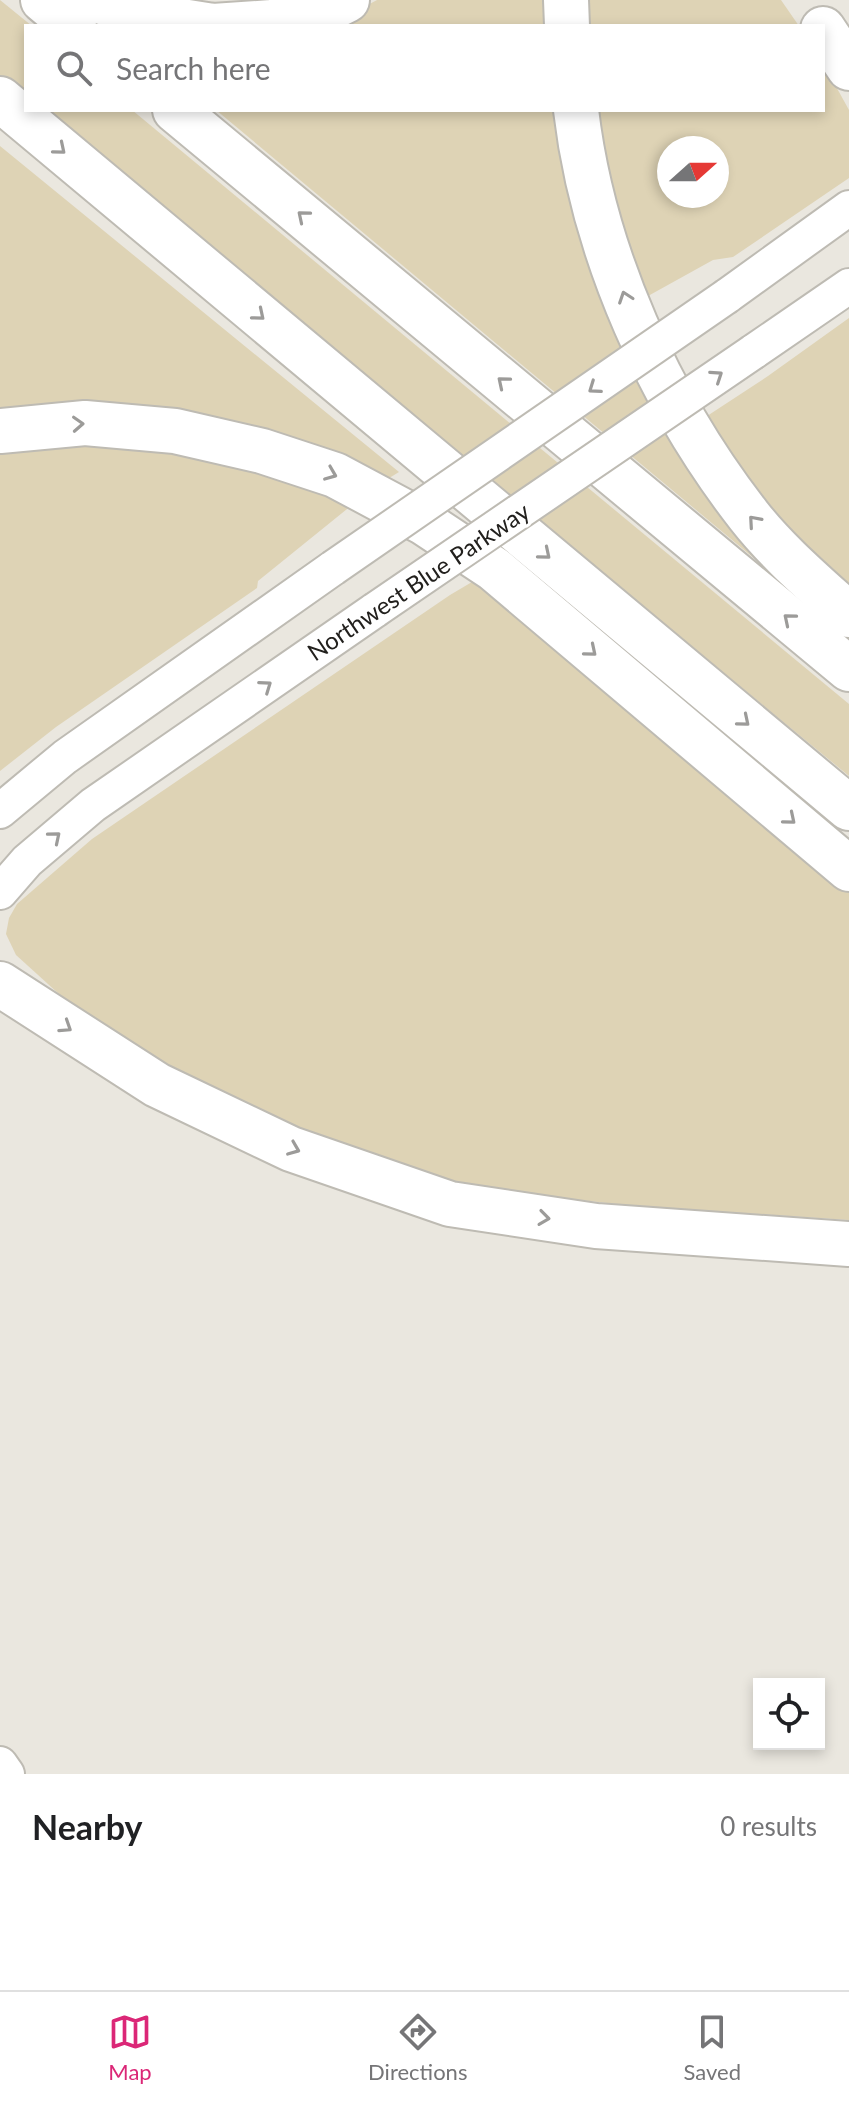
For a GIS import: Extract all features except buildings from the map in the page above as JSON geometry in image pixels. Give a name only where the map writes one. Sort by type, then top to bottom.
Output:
[{"type":"highway","points":[[43,0],[72,24]]},
{"type":"highway","points":[[96,0],[137,14],[200,24]]},
{"type":"highway","points":[[242,24],[272,22],[347,0]]},
{"type":"highway","points":[[566,0],[567,24]]},
{"type":"highway","points":[[803,0],[819,24]]},
{"type":"highway","points":[[825,32],[849,68]]},
{"type":"highway","points":[[0,99],[849,808]]},
{"type":"highway","points":[[177,112],[849,669]]},
{"type":"highway","points":[[576,112],[598,220],[629,311],[666,388],[710,462],[751,518],[794,565],[849,615]]},
{"type":"highway","points":[[0,431],[85,423],[175,431],[262,451],[335,475],[423,522],[494,569],[849,869]]},
{"type":"highway","points":[[0,984],[157,1085],[291,1149],[450,1204],[596,1226],[849,1244]]},
{"type":"street","points":[[0,811],[65,757],[849,208]]},
{"type":"street","name":"Northwest Blue Parkway","points":[[0,892],[27,861],[93,805],[849,286]]},
{"type":"street","points":[[0,1764],[7,1774]]},
{"type":"shaded area","points":[[0,0],[30,24],[24,24],[24,97],[0,77]]},
{"type":"shaded area","points":[[377,0],[548,0],[549,24],[326,24]]},
{"type":"shaded area","points":[[576,0],[781,0],[798,24],[576,24]]},
{"type":"shaded area","points":[[825,67],[849,110],[849,178],[733,257],[713,260],[639,301],[591,112],[825,112]]},
{"type":"shaded area","points":[[42,112],[134,112],[849,704],[849,776]]},
{"type":"shaded area","points":[[218,112],[560,112],[746,543],[761,564]]},
{"type":"shaded area","points":[[0,146],[399,472],[386,480],[47,405],[0,408]]},
{"type":"shaded area","points":[[849,318],[849,590],[779,527],[701,420]]},
{"type":"shaded area","points":[[60,441],[232,459],[352,505],[258,581],[257,588],[56,727],[0,771],[0,447]]},
{"type":"shaded area","points":[[477,579],[849,891],[849,1220],[634,1206],[499,1191],[403,1169],[312,1137],[207,1091],[81,1014],[16,955],[6,934],[9,918],[17,904],[92,839]]}]
